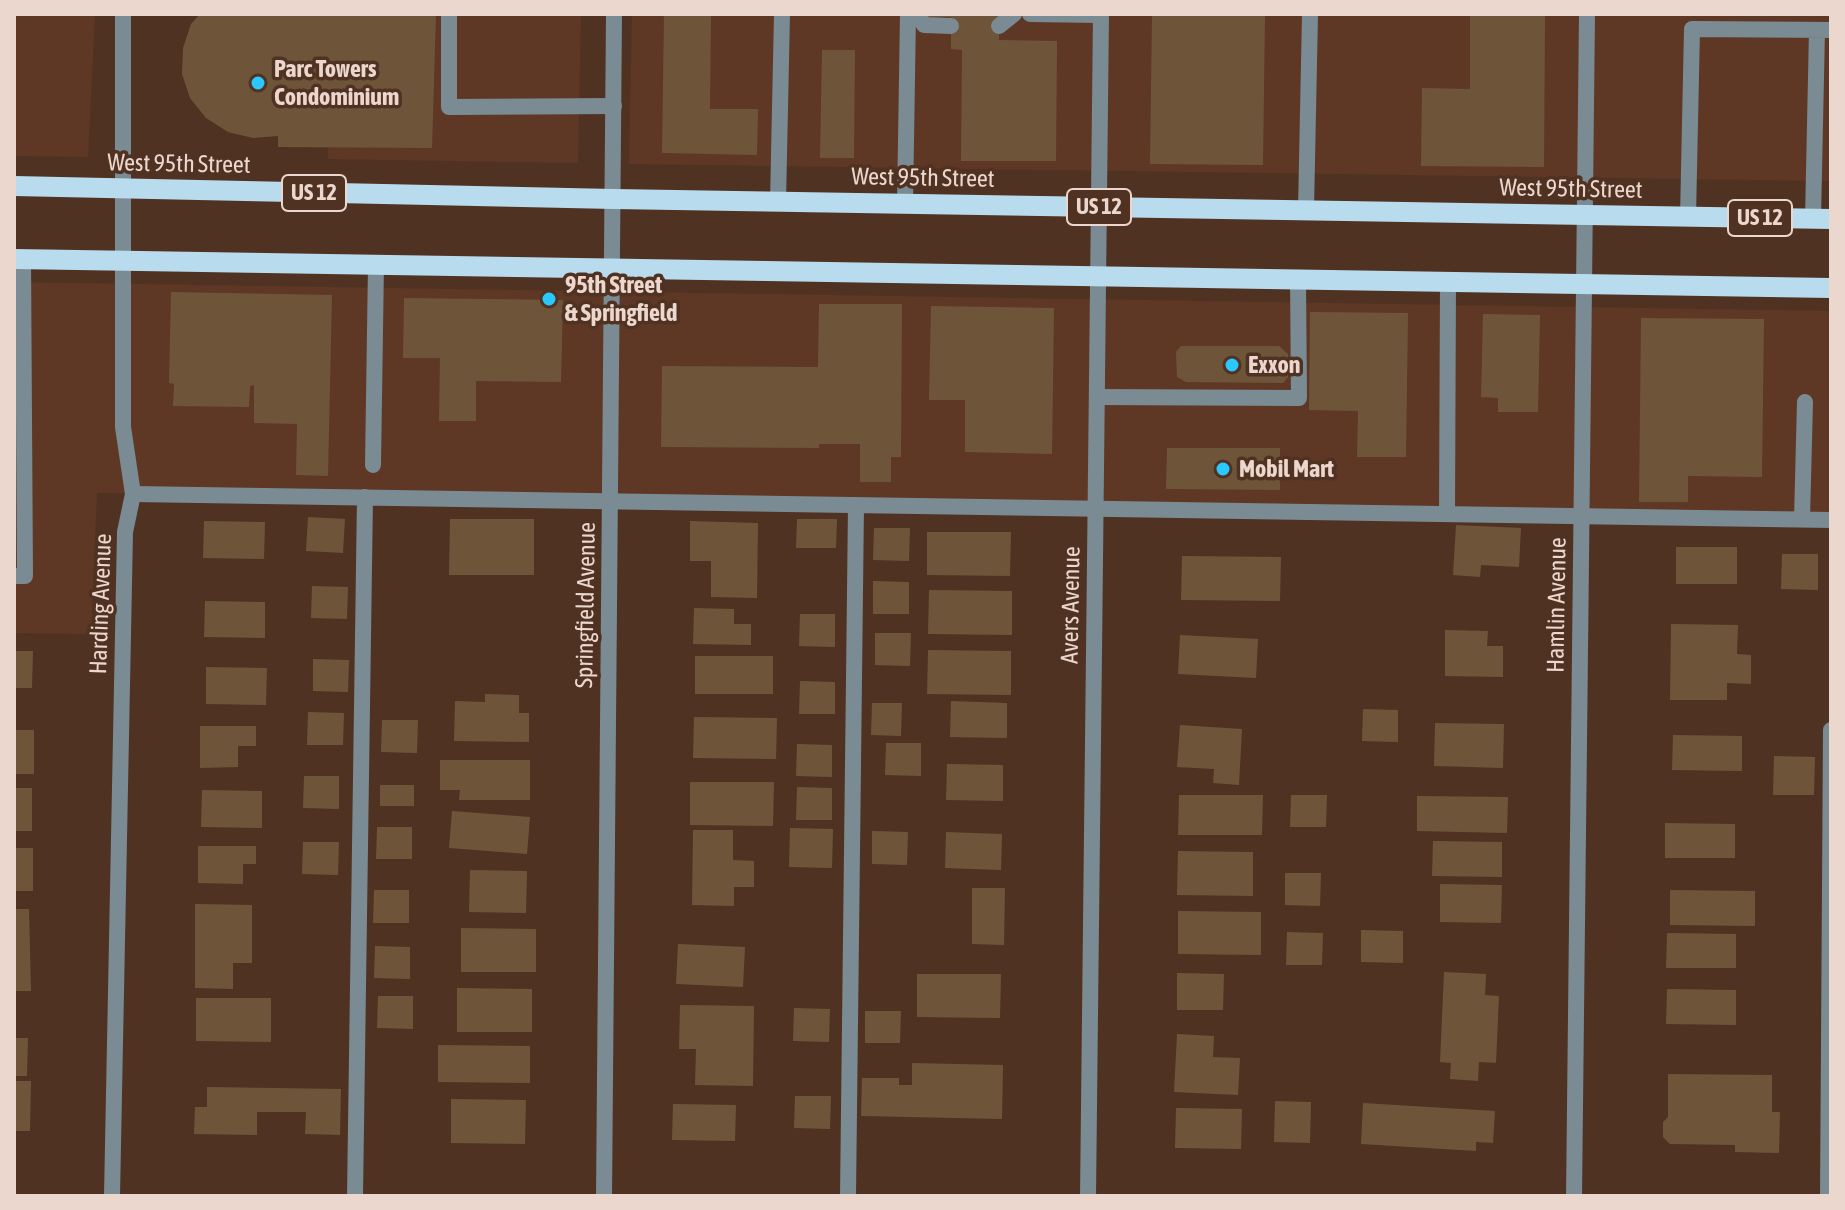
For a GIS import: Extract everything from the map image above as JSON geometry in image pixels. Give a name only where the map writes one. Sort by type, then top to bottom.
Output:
[{"type":"main road","name":"West 95th Street","points":[[14,186],[1822,219]]},
{"type":"main road","points":[[18,259],[1831,288]]},
{"type":"street","name":"Harding Avenue","points":[[112,1196],[125,532],[133,494],[123,427],[123,14]]},
{"type":"street","points":[[449,14],[449,107],[614,106]]},
{"type":"street","name":"Springfield Avenue","points":[[604,1196],[614,14]]},
{"type":"street","points":[[778,202],[782,14]]},
{"type":"street","points":[[905,204],[908,14]]},
{"type":"street","points":[[918,14],[924,25],[951,26]]},
{"type":"street","points":[[999,26],[1013,14],[1101,15]]},
{"type":"street","points":[[1306,210],[1310,14]]},
{"type":"street","name":"Hamlin Avenue","points":[[1574,1196],[1587,14]]},
{"type":"street","name":"Avers Avenue","points":[[1088,1196],[1101,15]]},
{"type":"street","points":[[1688,217],[1692,29],[1824,30],[1822,219]]},
{"type":"street","points":[[14,576],[25,576],[18,259]]},
{"type":"street","points":[[373,465],[376,264]]},
{"type":"street","points":[[1097,397],[1299,398],[1298,279]]},
{"type":"street","points":[[1447,514],[1448,282]]},
{"type":"street","points":[[1802,519],[1805,402]]},
{"type":"street","points":[[133,494],[1831,520]]},
{"type":"street","points":[[355,1196],[365,497]]},
{"type":"street","points":[[848,1196],[856,505]]},
{"type":"street","points":[[1828,1196],[1831,730]]},
{"type":"shaded area","points":[[14,14],[95,14],[88,157],[14,156]]},
{"type":"shaded area","points":[[330,14],[581,14],[578,163],[328,159]]},
{"type":"shaded area","points":[[632,14],[1831,14],[1831,181],[629,164]]},
{"type":"shaded area","points":[[14,282],[1831,311],[1831,520],[97,493],[91,634],[14,633]]},
{"type":"building","points":[[200,14],[436,14],[432,148],[278,147],[278,136],[253,138],[228,132],[206,118],[190,98],[182,74],[183,48],[191,24]]},
{"type":"building","points":[[664,14],[711,14],[710,109],[758,109],[757,155],[662,153]]},
{"type":"building","points":[[926,14],[999,14],[999,40],[1057,41],[1056,161],[961,161],[962,50],[951,49],[951,17],[927,17]]},
{"type":"building","points":[[1152,14],[1265,14],[1263,165],[1150,164]]},
{"type":"building","points":[[1470,14],[1545,14],[1544,167],[1421,166],[1422,88],[1470,89]]},
{"type":"building","points":[[822,50],[855,50],[854,158],[820,158]]},
{"type":"building","points":[[171,292],[332,295],[328,476],[296,475],[297,424],[254,423],[254,385],[250,386],[249,407],[173,406],[174,384],[169,383]]},
{"type":"building","points":[[404,298],[563,300],[561,382],[476,381],[476,421],[439,421],[440,358],[403,358]]},
{"type":"building","points":[[819,304],[902,304],[901,457],[891,457],[891,482],[860,482],[860,444],[819,444],[819,448],[661,447],[662,366],[818,367]]},
{"type":"building","points":[[931,306],[1054,308],[1052,454],[965,452],[965,400],[929,400]]},
{"type":"building","points":[[1310,312],[1408,313],[1406,457],[1357,457],[1358,411],[1309,410]]},
{"type":"building","points":[[1483,314],[1540,315],[1538,412],[1498,412],[1498,398],[1481,397]]},
{"type":"building","points":[[1641,318],[1764,319],[1762,477],[1688,476],[1688,502],[1639,502]]},
{"type":"building","name":"Exxon","points":[[1181,346],[1279,346],[1288,354],[1288,377],[1283,383],[1186,382],[1177,377],[1176,352]]},
{"type":"building","name":"Mobil Mart","points":[[1167,448],[1280,448],[1280,490],[1166,489]]},
{"type":"building","points":[[308,517],[345,519],[343,553],[306,551]]},
{"type":"building","points":[[450,519],[534,519],[534,575],[449,575]]},
{"type":"building","points":[[797,519],[837,519],[836,548],[796,548]]},
{"type":"building","points":[[204,521],[265,522],[264,559],[203,558]]},
{"type":"building","points":[[690,521],[758,523],[757,598],[711,597],[711,561],[690,561]]},
{"type":"building","points":[[1456,525],[1521,528],[1519,567],[1481,565],[1480,577],[1453,575]]},
{"type":"building","points":[[874,528],[910,528],[909,561],[873,560]]},
{"type":"building","points":[[927,532],[1011,532],[1010,576],[927,575]]},
{"type":"building","points":[[1676,547],[1737,547],[1737,584],[1676,584]]},
{"type":"building","points":[[1782,554],[1818,554],[1818,590],[1781,589]]},
{"type":"building","points":[[1182,556],[1281,557],[1280,601],[1181,600]]},
{"type":"building","points":[[873,581],[909,582],[909,614],[873,614]]},
{"type":"building","points":[[312,586],[348,587],[347,619],[311,618]]},
{"type":"building","points":[[929,590],[1012,591],[1012,635],[928,634]]},
{"type":"building","points":[[205,601],[265,602],[265,638],[204,637]]},
{"type":"building","points":[[694,608],[734,609],[734,624],[751,624],[751,645],[693,644]]},
{"type":"building","points":[[800,614],[835,614],[835,647],[799,646]]},
{"type":"building","points":[[1671,624],[1738,625],[1737,654],[1751,655],[1751,684],[1727,683],[1727,700],[1670,700]]},
{"type":"building","points":[[1445,630],[1488,631],[1487,646],[1503,646],[1503,677],[1445,676]]},
{"type":"building","points":[[875,633],[911,633],[910,666],[875,665]]},
{"type":"building","points":[[1180,635],[1258,639],[1256,678],[1178,674]]},
{"type":"building","points":[[928,650],[1011,651],[1011,695],[927,694]]},
{"type":"building","points":[[14,651],[33,651],[32,688],[14,688]]},
{"type":"building","points":[[695,656],[773,656],[773,694],[695,694]]},
{"type":"building","points":[[313,659],[349,660],[348,692],[313,691]]},
{"type":"building","points":[[206,667],[267,668],[266,705],[206,704]]},
{"type":"building","points":[[800,681],[835,682],[835,714],[799,714]]},
{"type":"building","points":[[485,694],[519,695],[519,713],[529,713],[529,742],[454,741],[455,701],[485,702]]},
{"type":"building","points":[[951,701],[1007,703],[1007,738],[950,737]]},
{"type":"building","points":[[872,703],[902,703],[901,736],[871,735]]},
{"type":"building","points":[[1363,709],[1398,710],[1398,742],[1362,741]]},
{"type":"building","points":[[308,712],[344,713],[343,745],[307,745]]},
{"type":"building","points":[[694,717],[777,718],[776,759],[693,758]]},
{"type":"building","points":[[382,720],[418,720],[417,753],[381,752]]},
{"type":"building","points":[[1435,723],[1504,724],[1503,768],[1434,766]]},
{"type":"building","points":[[1180,725],[1242,729],[1239,785],[1213,783],[1214,769],[1177,767]]},
{"type":"building","points":[[200,726],[256,726],[256,746],[238,746],[238,767],[200,768]]},
{"type":"building","points":[[14,730],[34,730],[34,774],[14,774]]},
{"type":"building","points":[[1673,735],[1742,736],[1742,771],[1672,770]]},
{"type":"building","points":[[886,743],[921,743],[921,776],[885,775]]},
{"type":"building","points":[[797,744],[832,745],[832,777],[796,776]]},
{"type":"building","points":[[1774,756],[1815,757],[1814,795],[1773,795]]},
{"type":"building","points":[[440,760],[530,760],[530,800],[459,800],[460,790],[440,790]]},
{"type":"building","points":[[947,764],[1003,765],[1003,801],[946,800]]},
{"type":"building","points":[[304,776],[339,776],[339,809],[303,808]]},
{"type":"building","points":[[690,782],[774,782],[773,826],[690,825]]},
{"type":"building","points":[[380,785],[414,785],[414,806],[380,806]]},
{"type":"building","points":[[797,787],[832,788],[832,820],[796,820]]},
{"type":"building","points":[[14,788],[32,788],[32,831],[14,831]]},
{"type":"building","points":[[202,790],[262,791],[262,828],[201,827]]},
{"type":"building","points":[[1179,795],[1263,795],[1262,835],[1178,835]]},
{"type":"building","points":[[1291,795],[1327,795],[1326,827],[1290,827]]},
{"type":"building","points":[[1417,796],[1508,797],[1507,833],[1417,831]]},
{"type":"building","points":[[452,811],[530,817],[527,854],[449,848]]},
{"type":"building","points":[[1665,823],[1735,824],[1735,858],[1665,858]]},
{"type":"building","points":[[377,827],[412,827],[412,859],[376,859]]},
{"type":"building","points":[[790,828],[833,829],[832,868],[789,867]]},
{"type":"building","points":[[693,830],[733,830],[733,860],[754,861],[754,887],[734,887],[734,906],[692,905]]},
{"type":"building","points":[[872,831],[908,832],[907,865],[872,864]]},
{"type":"building","points":[[946,832],[1002,834],[1001,870],[945,868]]},
{"type":"building","points":[[1433,841],[1502,842],[1502,877],[1432,876]]},
{"type":"building","points":[[303,842],[339,842],[338,875],[302,874]]},
{"type":"building","points":[[198,846],[256,846],[256,864],[243,864],[243,884],[198,883]]},
{"type":"building","points":[[14,848],[33,848],[33,891],[14,891]]},
{"type":"building","points":[[1178,851],[1253,852],[1253,896],[1177,895]]},
{"type":"building","points":[[470,870],[527,871],[526,913],[469,912]]},
{"type":"building","points":[[1285,873],[1321,873],[1320,906],[1285,905]]},
{"type":"building","points":[[1440,884],[1502,885],[1501,923],[1440,922]]},
{"type":"building","points":[[972,888],[1005,888],[1004,945],[972,944]]},
{"type":"building","points":[[374,890],[409,890],[409,923],[373,923]]},
{"type":"building","points":[[1670,890],[1755,891],[1755,926],[1670,925]]},
{"type":"building","points":[[195,904],[252,905],[252,963],[233,963],[233,989],[195,988]]},
{"type":"building","points":[[14,909],[29,909],[31,991],[14,991]]},
{"type":"building","points":[[1178,911],[1261,912],[1261,955],[1178,954]]},
{"type":"building","points":[[461,928],[536,929],[536,972],[461,972]]},
{"type":"building","points":[[1361,930],[1403,931],[1403,963],[1361,962]]},
{"type":"building","points":[[1287,932],[1323,933],[1322,965],[1286,965]]},
{"type":"building","points":[[1667,933],[1736,934],[1736,968],[1666,968]]},
{"type":"building","points":[[678,944],[745,947],[743,987],[676,984]]},
{"type":"building","points":[[375,946],[410,947],[410,979],[374,978]]},
{"type":"building","points":[[1444,972],[1486,974],[1485,995],[1499,996],[1496,1063],[1479,1062],[1478,1081],[1450,1079],[1451,1063],[1440,1062]]},
{"type":"building","points":[[1177,973],[1224,974],[1223,1010],[1177,1010]]},
{"type":"building","points":[[917,974],[1001,974],[1000,1018],[917,1017]]},
{"type":"building","points":[[457,988],[532,989],[532,1032],[457,1032]]},
{"type":"building","points":[[1667,989],[1736,990],[1736,1025],[1666,1024]]},
{"type":"building","points":[[378,996],[413,996],[413,1029],[377,1028]]},
{"type":"building","points":[[196,998],[271,998],[271,1042],[196,1041]]},
{"type":"building","points":[[680,1005],[754,1006],[753,1086],[695,1085],[696,1049],[679,1049]]},
{"type":"building","points":[[794,1008],[830,1009],[829,1042],[793,1041]]},
{"type":"building","points":[[865,1011],[901,1011],[900,1043],[865,1043]]},
{"type":"building","points":[[1177,1034],[1214,1036],[1213,1057],[1240,1058],[1238,1095],[1174,1092]]},
{"type":"building","points":[[14,1038],[28,1038],[27,1076],[14,1076]]},
{"type":"building","points":[[438,1045],[530,1046],[530,1083],[438,1082]]},
{"type":"building","points":[[912,1063],[1003,1065],[1002,1119],[861,1116],[862,1078],[899,1078],[899,1085],[912,1085]]},
{"type":"building","points":[[1668,1074],[1772,1075],[1772,1112],[1780,1112],[1779,1153],[1735,1152],[1735,1145],[1670,1144],[1663,1137],[1663,1122],[1668,1117]]},
{"type":"building","points":[[14,1081],[31,1081],[30,1131],[14,1131]]},
{"type":"building","points":[[207,1087],[341,1089],[340,1135],[305,1134],[306,1112],[257,1112],[257,1135],[194,1134],[195,1107],[207,1107]]},
{"type":"building","points":[[795,1096],[831,1096],[830,1129],[794,1128]]},
{"type":"building","points":[[451,1099],[526,1100],[525,1144],[451,1143]]},
{"type":"building","points":[[1275,1101],[1311,1102],[1310,1143],[1274,1142]]},
{"type":"building","points":[[1363,1103],[1495,1111],[1493,1143],[1476,1142],[1476,1151],[1361,1144]]},
{"type":"building","points":[[673,1104],[736,1105],[735,1141],[672,1140]]},
{"type":"building","points":[[1176,1108],[1242,1109],[1241,1149],[1175,1148]]},
{"type":"place","name":"Parc Towers Condominium","points":[[258,83]]},
{"type":"place","name":"95th Street & Springfield","points":[[549,299]]},
{"type":"place","name":"Exxon","points":[[1232,365]]},
{"type":"place","name":"Mobil Mart","points":[[1223,469]]}]
